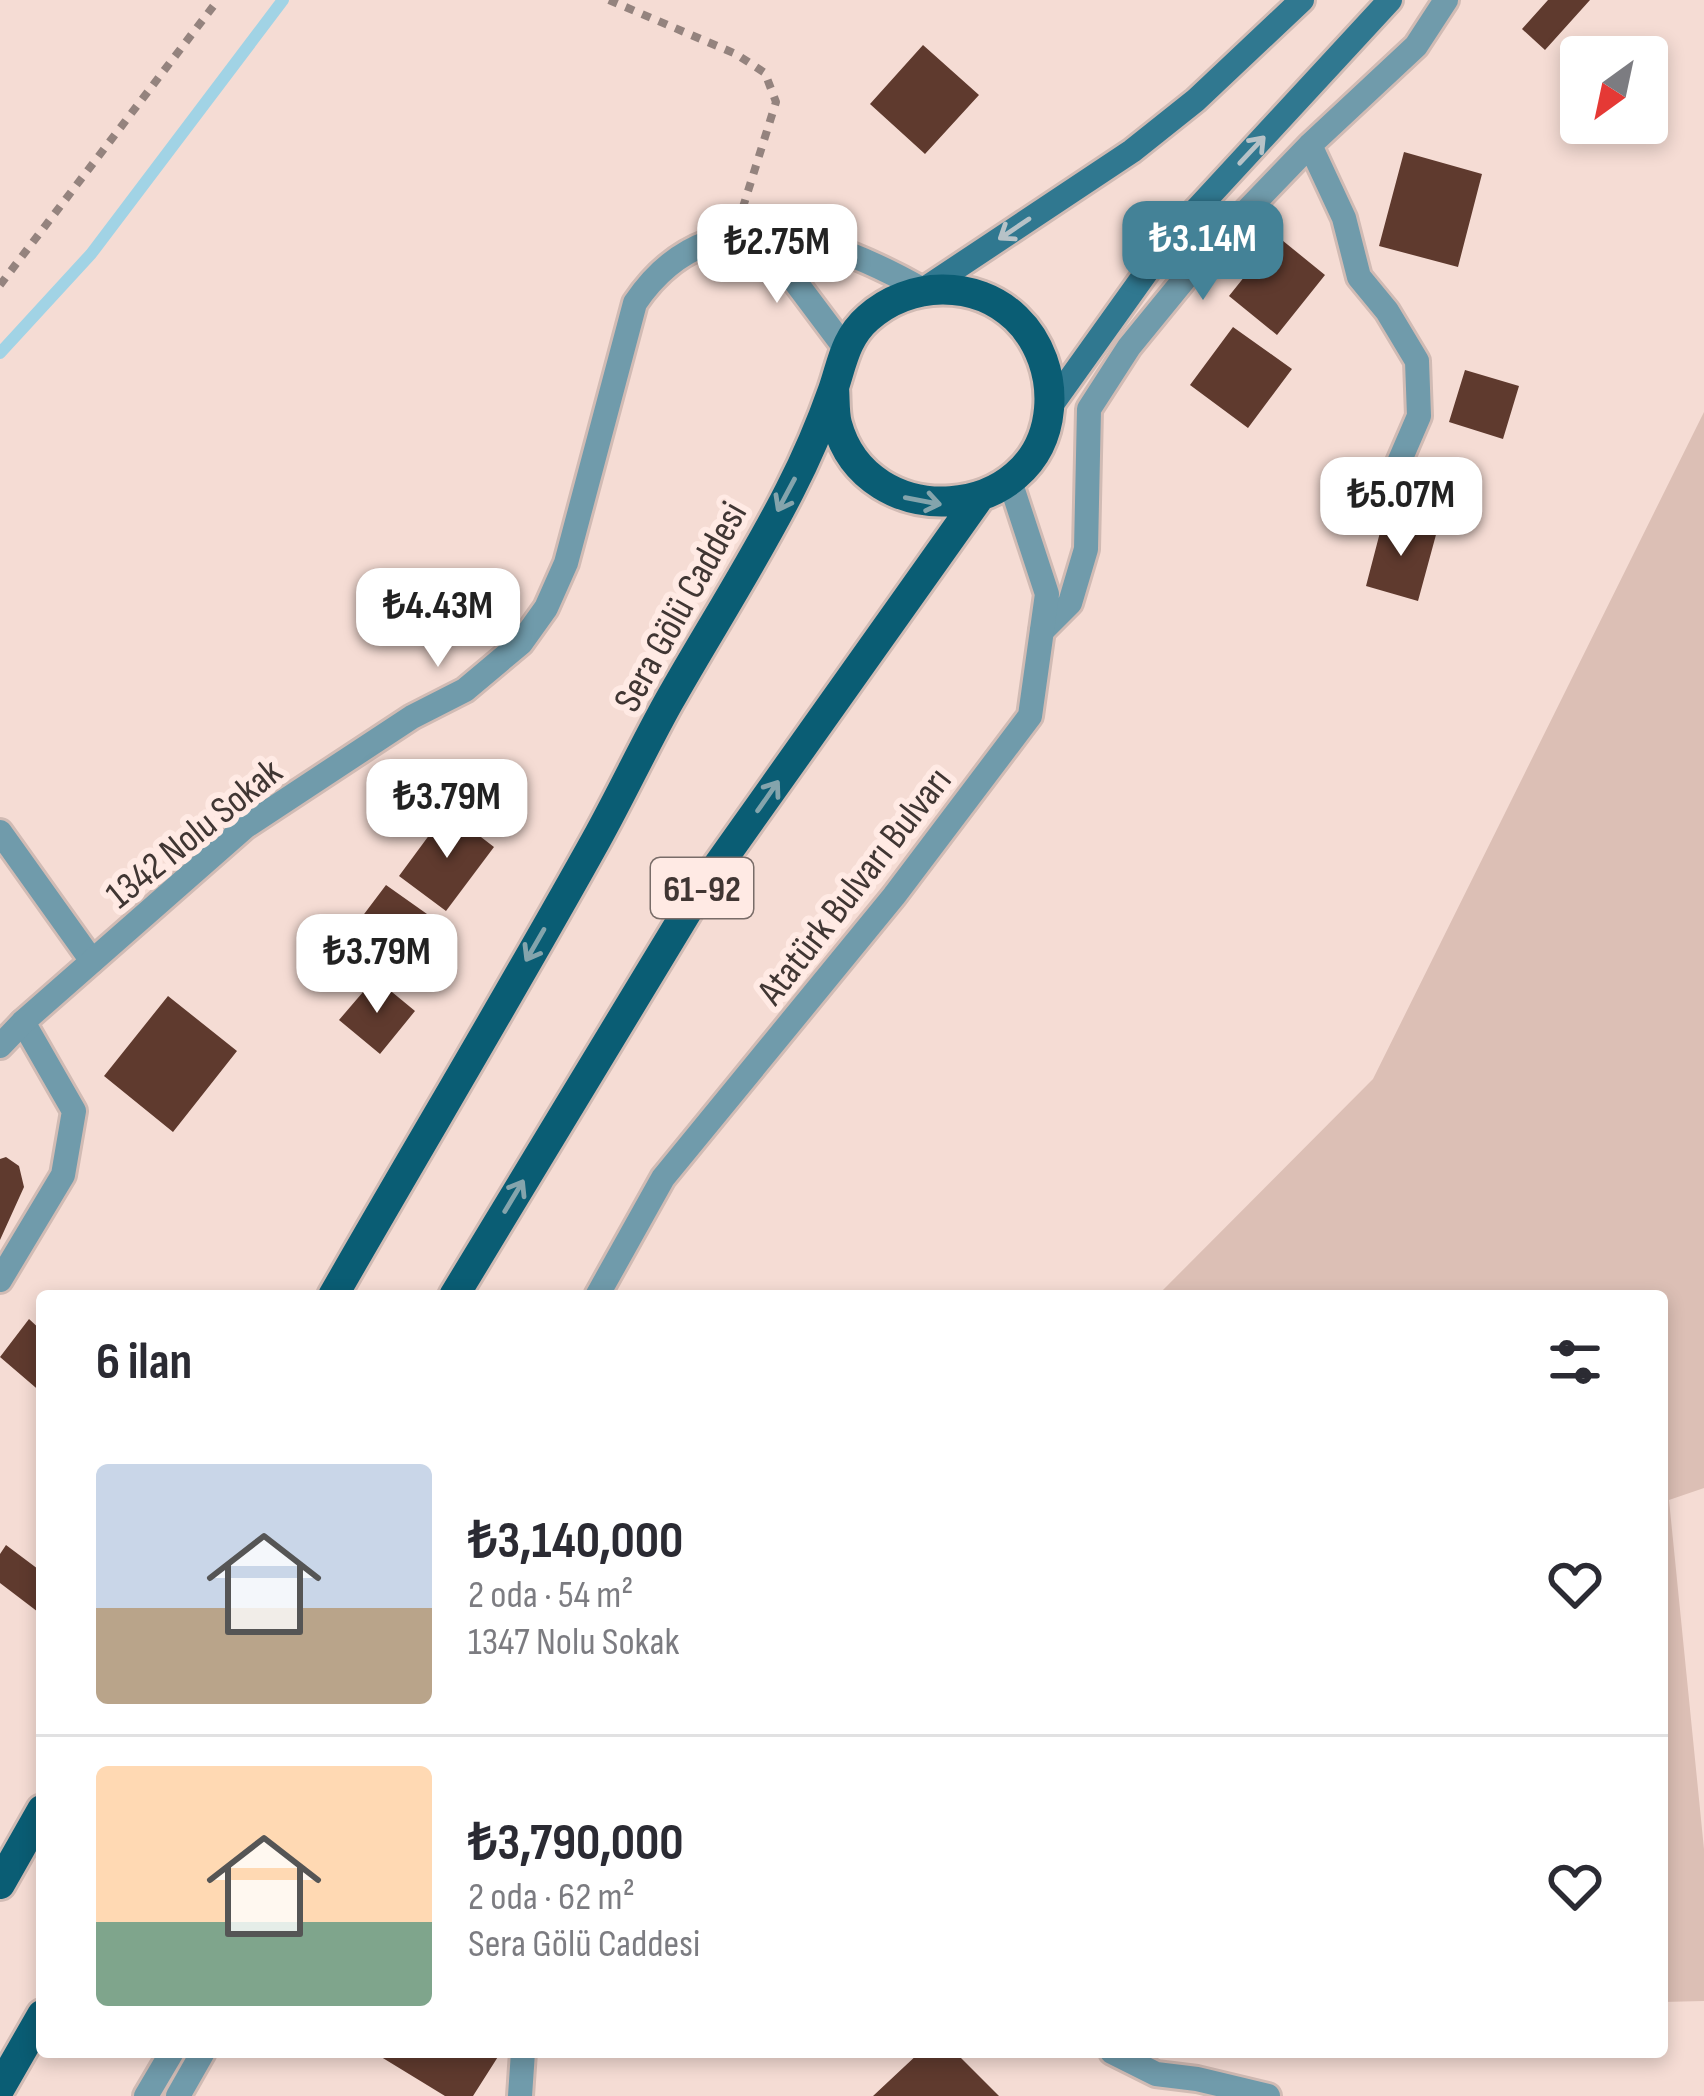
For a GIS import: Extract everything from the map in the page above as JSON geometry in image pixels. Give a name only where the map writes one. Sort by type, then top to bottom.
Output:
[{"type":"main road","name":"Sera Gölü Caddesi","points":[[336,1290],[598,837],[665,707],[790,490],[834,388],[845,348],[865,320],[892,301],[923,290],[1132,151],[1196,100],[1302,0]]},
{"type":"main road","name":"Sera Gölü Caddesi","points":[[834,388],[837,424],[851,456],[876,482],[907,500],[942,505],[978,499],[1010,482],[1034,454],[1050,406],[1173,236],[1390,0]]},
{"type":"main road","points":[[923,290],[956,289],[988,298],[1015,317],[1042,358],[1050,406]]},
{"type":"main road","name":"Sera Gölü Caddesi","points":[[458,1290],[697,895],[978,499]]},
{"type":"main road","points":[[0,1884],[36,1821]]},
{"type":"main road","points":[[0,2088],[36,2025]]},
{"type":"street","points":[[1042,631],[1070,604],[1087,549],[1089,409],[1129,346],[1205,254],[1416,46],[1446,0]]},
{"type":"street","points":[[1310,146],[1344,218],[1359,277],[1387,310],[1417,361],[1419,416],[1397,467]]},
{"type":"street","name":"1342 Nolu Sokak","points":[[0,1046],[245,827],[412,717],[465,690],[521,643],[546,608],[566,562],[635,303],[652,278],[681,253],[706,241],[734,238],[766,235],[818,240],[879,265],[923,290]]},
{"type":"street","points":[[734,238],[791,276],[845,348]]},
{"type":"street","name":"Atatürk Bulvarı Bulvarı","points":[[600,1290],[663,1178],[894,896],[1030,716],[1046,594],[1010,482]]},
{"type":"street","points":[[0,832],[13,844],[92,962]]},
{"type":"street","points":[[0,1280],[63,1175],[74,1112],[23,1022]]},
{"type":"street","points":[[146,2096],[168,2058]]},
{"type":"street","points":[[178,2096],[200,2058]]},
{"type":"street","points":[[520,2096],[523,2058]]},
{"type":"street","points":[[1124,2058],[1156,2074],[1268,2096]]},
{"type":"path","points":[[0,285],[218,0]]},
{"type":"path","points":[[609,0],[736,54],[765,73],[776,102],[734,238]]},
{"type":"shaded area","points":[[1704,412],[1704,1488],[1669,1500],[1704,1849],[1704,2001],[1668,2002],[1668,1290],[1163,1290],[1373,1079]]},
{"type":"building","points":[[1548,0],[1590,0],[1545,50],[1522,29]]},
{"type":"building","points":[[923,45],[979,95],[925,154],[870,104]]},
{"type":"building","points":[[1404,152],[1482,174],[1458,267],[1379,246]]},
{"type":"building","points":[[1277,236],[1325,275],[1277,335],[1229,296]]},
{"type":"building","points":[[1233,327],[1292,369],[1248,428],[1190,385]]},
{"type":"building","points":[[1465,370],[1519,386],[1503,439],[1449,422]]},
{"type":"building","points":[[1384,517],[1437,531],[1418,601],[1366,586]]},
{"type":"building","points":[[447,811],[494,847],[446,911],[399,876]]},
{"type":"building","points":[[386,885],[427,914],[421,923],[434,933],[398,982],[343,942]]},
{"type":"building","points":[[375,978],[415,1011],[380,1054],[339,1020]]},
{"type":"building","points":[[168,996],[237,1051],[173,1132],[104,1076]]},
{"type":"building","points":[[6,1157],[19,1166],[24,1187],[0,1240],[0,1159]]},
{"type":"building","points":[[29,1319],[36,1325],[36,1388],[0,1357]]},
{"type":"building","points":[[6,1545],[36,1568],[36,1610],[0,1583],[0,1554]]},
{"type":"building","points":[[383,2058],[497,2058],[473,2096],[445,2096]]},
{"type":"building","points":[[914,2058],[961,2058],[999,2096],[873,2096]]},
{"type":"waterway","points":[[0,353],[91,254],[283,0]]}]
